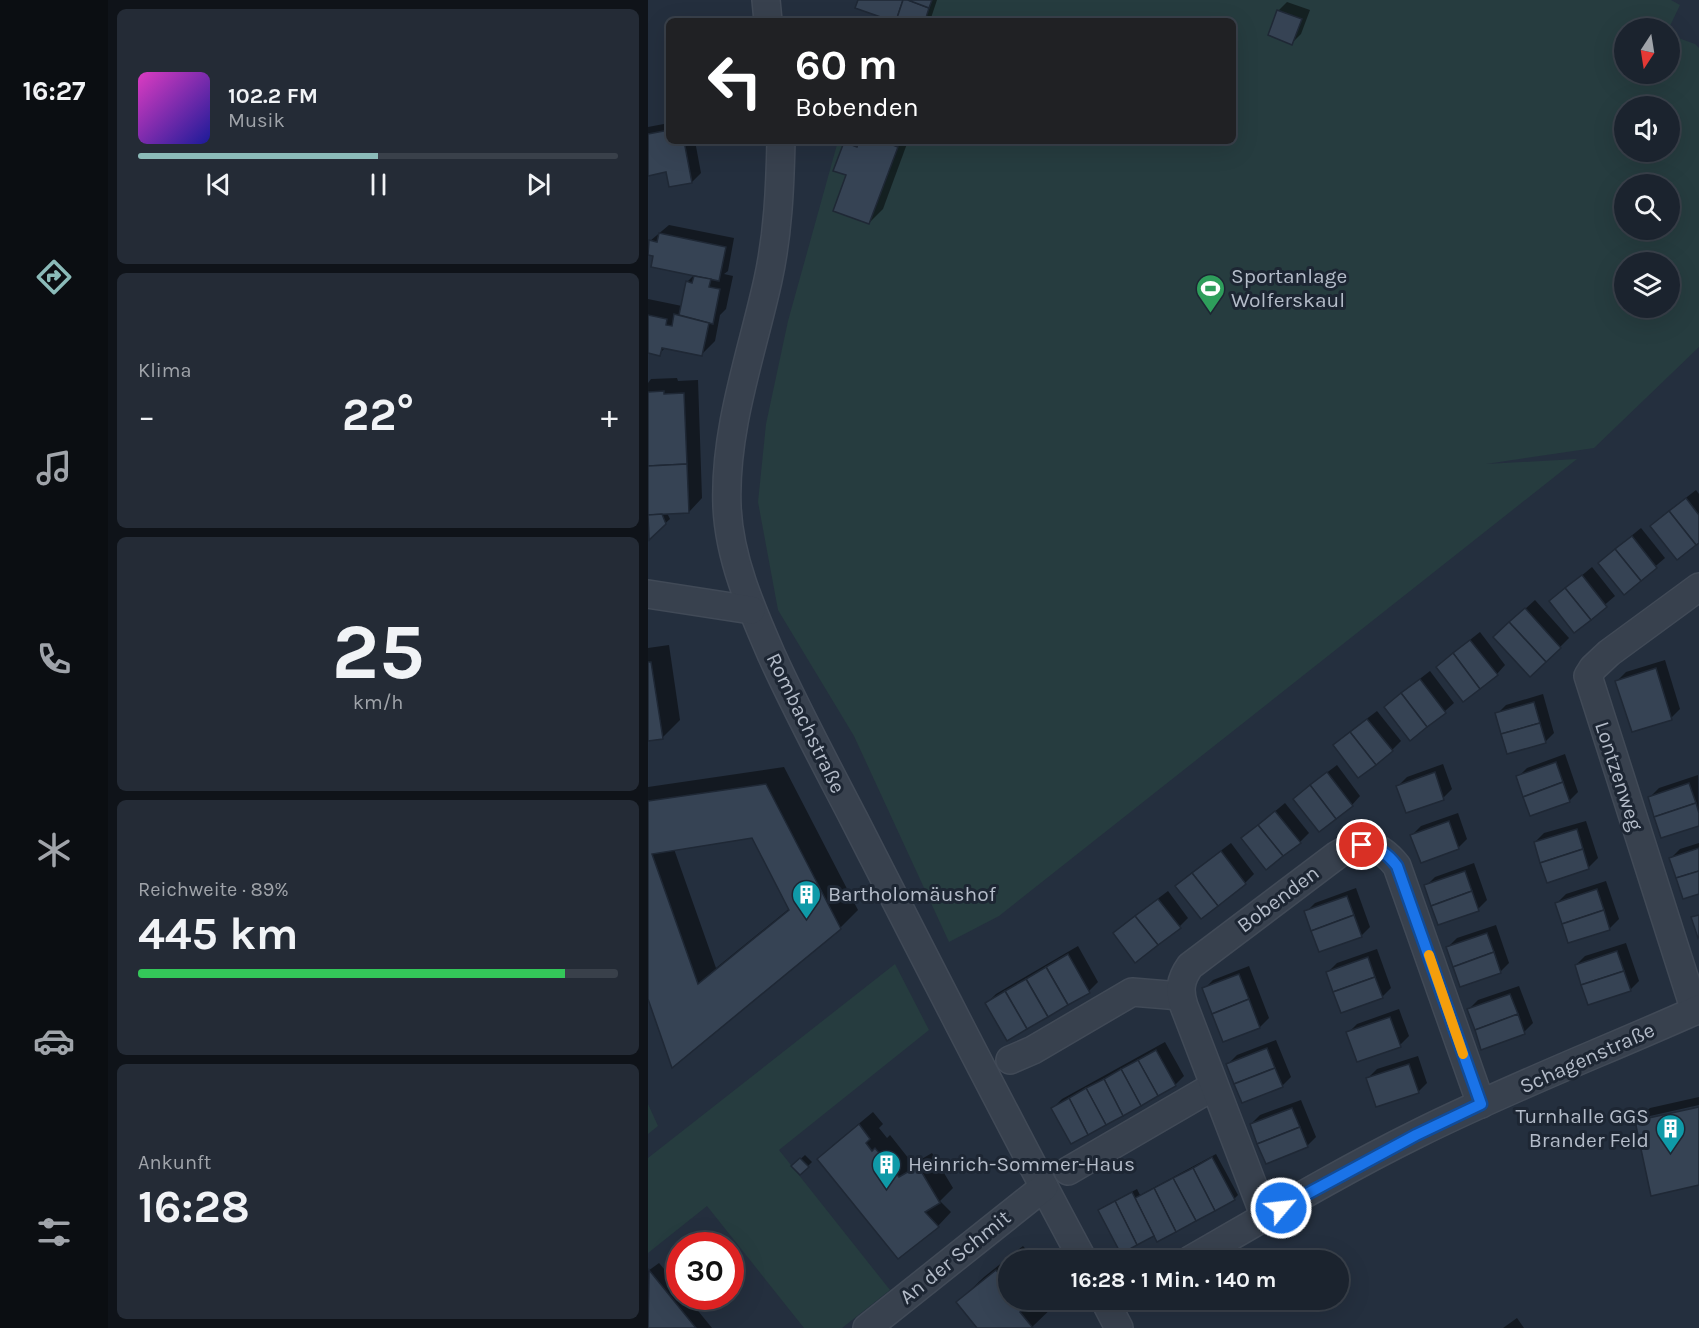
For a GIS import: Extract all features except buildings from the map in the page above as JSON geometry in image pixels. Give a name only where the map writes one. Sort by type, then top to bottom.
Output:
[{"type":"street","points":[[766,0],[768,18]]},
{"type":"street","name":"Rombachstraße","points":[[781,144],[780,205],[769,276],[736,415],[727,469],[730,537],[752,610],[792,697],[926,962],[1078,1250]]},
{"type":"street","name":"Lontzenweg","points":[[1697,1010],[1588,676],[1609,653],[1699,588]]},
{"type":"street","points":[[648,594],[752,610]]},
{"type":"street","name":"Bobenden","points":[[1180,996],[1180,985],[1190,966],[1337,855],[1349,848],[1362,845],[1378,849],[1391,858],[1397,866],[1481,1104]]},
{"type":"street","points":[[1011,1060],[1033,1050],[1132,992],[1180,996],[1265,1216]]},
{"type":"street","name":"Schagenstraße","points":[[1208,1250],[1265,1216],[1416,1135],[1481,1104],[1697,1010]]},
{"type":"street","points":[[1068,1172],[1214,1086]]},
{"type":"street","name":"An der Schmit","points":[[867,1328],[1044,1187]]},
{"type":"green space","name":"Sportanlage Wolferskaul","points":[[932,0],[1671,0],[1680,5],[1674,18],[1614,18],[1614,84],[1680,84],[1680,39],[1695,44],[1699,48],[1699,347],[1594,448],[1486,464],[1577,459],[999,916],[949,942],[854,736],[778,610],[758,502],[766,424],[788,321],[837,144],[1236,144],[1236,18],[926,18]]},
{"type":"green space","points":[[895,964],[929,1030],[779,1150],[890,1290],[842,1328],[804,1328],[744,1253],[744,1232],[728,1232],[707,1206],[674,1232],[666,1232],[666,1239],[648,1253],[648,1158]]},
{"type":"green space","points":[[648,1104],[658,1126],[648,1134]]},
{"type":"slow traffic","points":[[1429,955],[1463,1054]]},
{"type":"place","name":"Sportanlage Wolferskaul","points":[[1210,314]]},
{"type":"place","name":"Bartholomäushof","points":[[807,920]]},
{"type":"place","name":"Turnhalle GGS Brander Feld","points":[[1670,1154]]},
{"type":"place","name":"Heinrich-Sommer-Haus","points":[[887,1190]]},
{"type":"route","points":[[1281,1208],[1416,1135],[1481,1104],[1397,866],[1391,858],[1378,849],[1362,845]]}]
